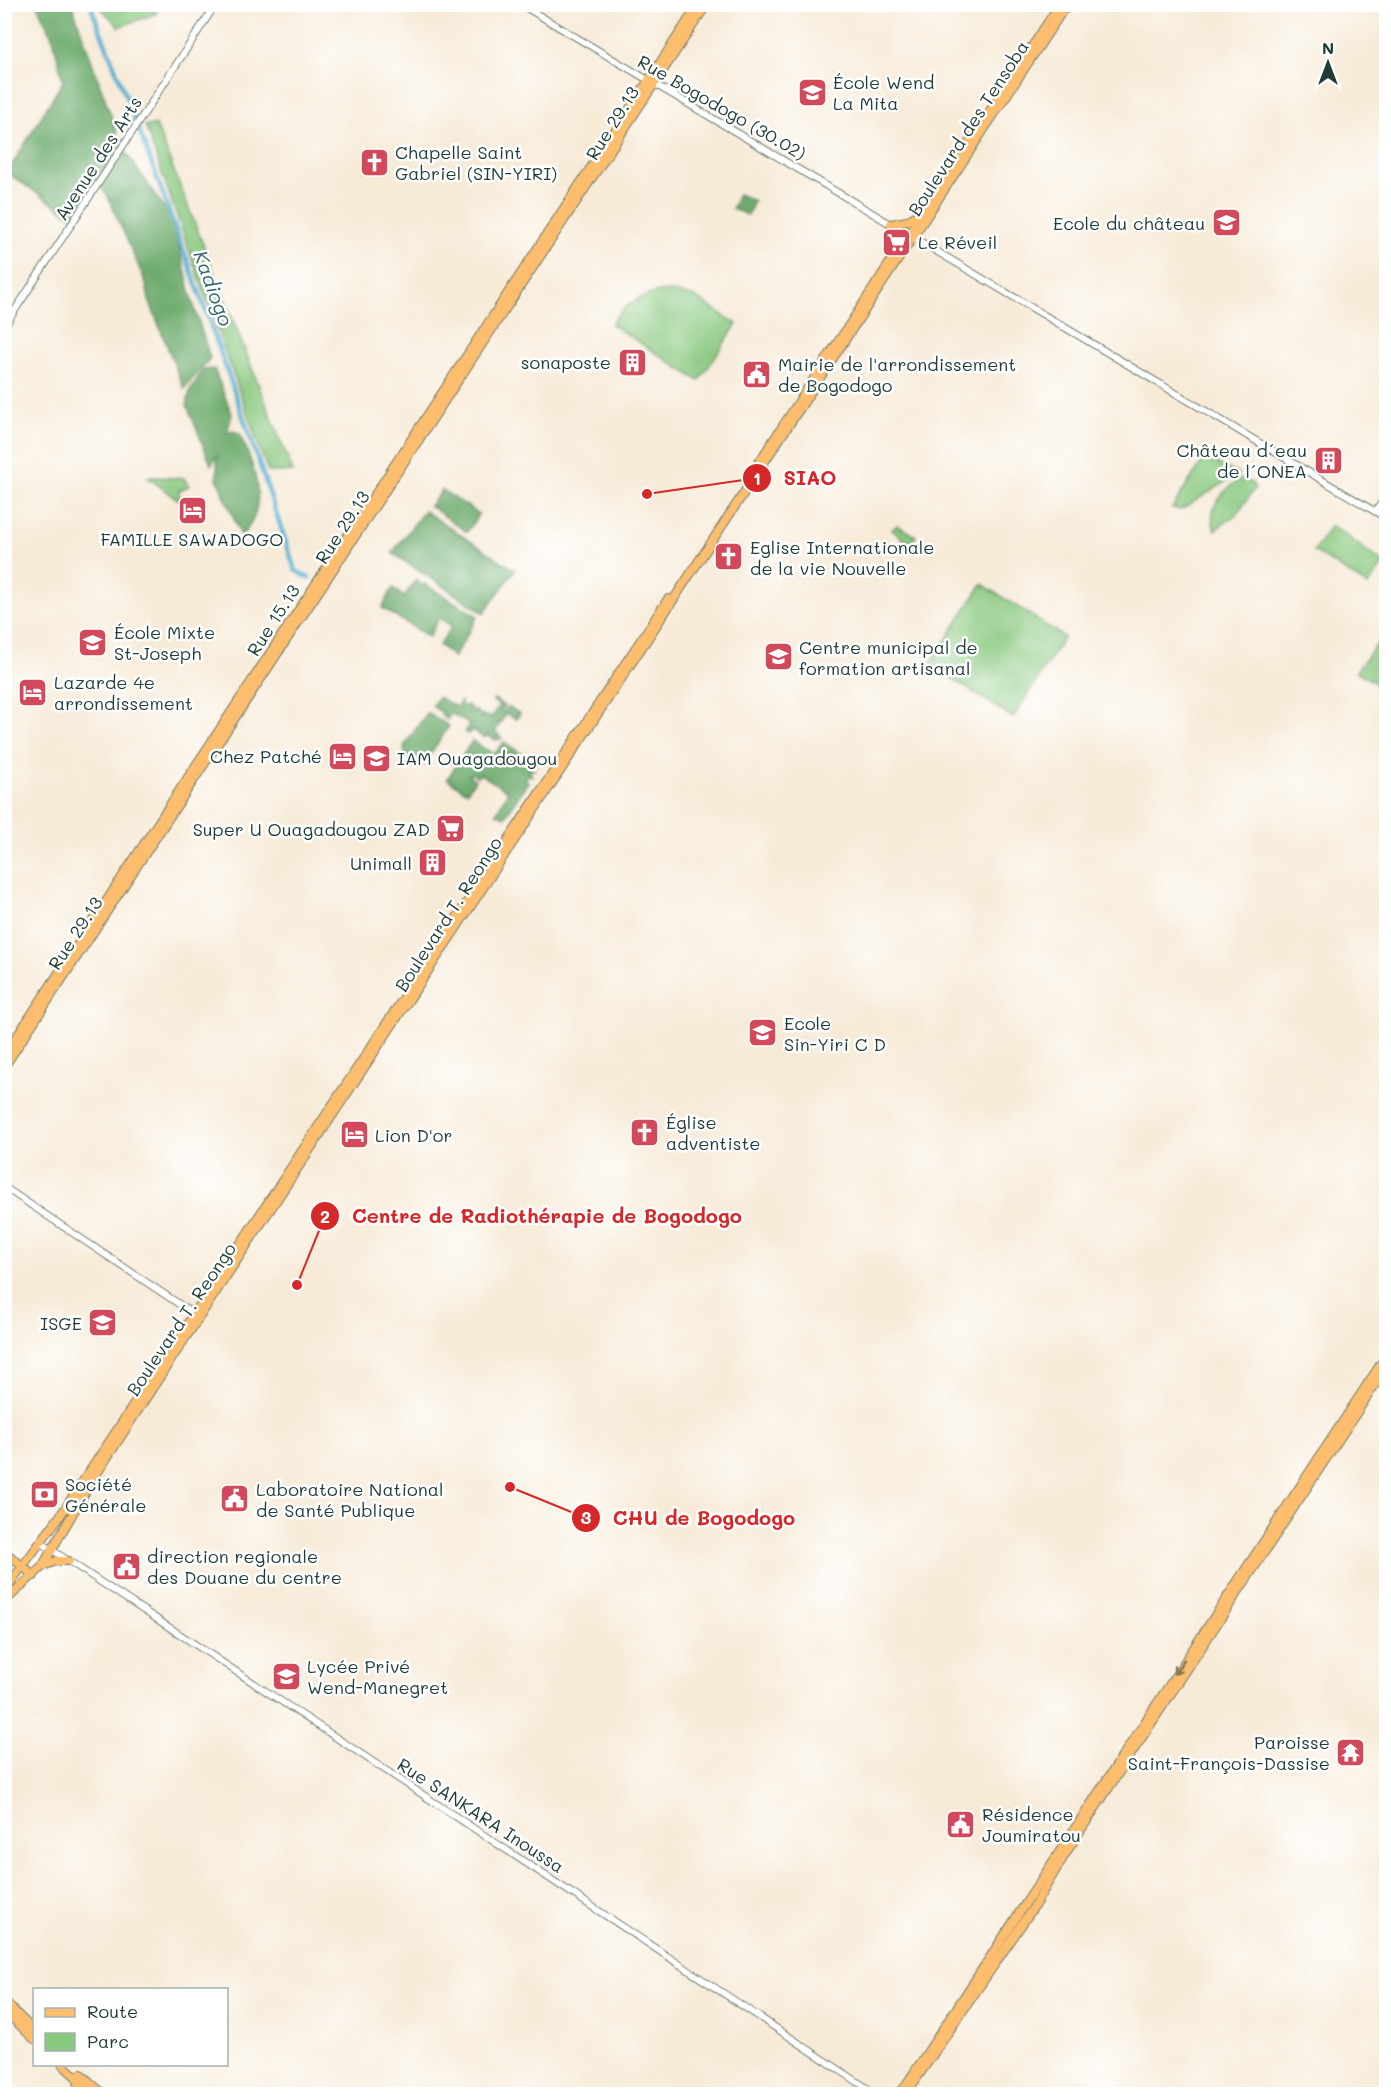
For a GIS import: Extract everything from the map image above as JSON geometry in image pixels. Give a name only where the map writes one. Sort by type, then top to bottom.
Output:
[{"type":"highway","points":[[4,2001],[33,2030]]},
{"type":"highway","points":[[4,2010],[33,2038]]},
{"type":"highway","points":[[64,2066],[94,2091]]},
{"type":"highway","points":[[73,2066],[94,2091]]},
{"type":"highway","points":[[78,2079],[80,2094]]},
{"type":"main road","name":"Rue 29.13","points":[[4,1067],[407,456],[596,176],[699,4]]},
{"type":"main road","name":"Rue 29.13","points":[[651,82],[707,4]]},
{"type":"main road","name":"Boulevard des Tensoba","points":[[911,236],[923,211],[1060,4]]},
{"type":"main road","name":"Boulevard des Tensoba","points":[[911,236],[1067,4]]},
{"type":"main road","name":"Rue 15.13","points":[[4,1056],[651,82]]},
{"type":"main road","points":[[892,259],[896,238],[891,224],[908,221],[923,211]]},
{"type":"main road","name":"Boulevard T. Reongo","points":[[4,1602],[42,1567],[195,1314],[892,259],[911,236]]},
{"type":"main road","name":"Boulevard T. Reongo","points":[[4,1591],[34,1552],[195,1314],[794,417],[911,236]]},
{"type":"main road","points":[[900,2094],[1386,1356]]},
{"type":"main road","points":[[906,2094],[1033,1908],[1069,1848],[1386,1368]]},
{"type":"main road","points":[[7,1552],[22,1555],[34,1552]]},
{"type":"main road","points":[[7,1552],[34,1576]]},
{"type":"main road","points":[[42,1567],[56,1561],[69,1561]]},
{"type":"street","name":"Avenue des Arts","points":[[4,327],[216,4]]},
{"type":"street","name":"Rue Bogodogo (30.02)","points":[[520,4],[1386,518]]},
{"type":"street","points":[[1376,511],[1386,496]]},
{"type":"street","points":[[4,1187],[195,1314]]},
{"type":"street","name":"Rue SANKARA Inoussa","points":[[40,1542],[876,2094]]},
{"type":"street","points":[[80,2094],[94,2091]]},
{"type":"green space","points":[[37,5],[72,5],[122,147],[174,222],[192,300],[210,358],[184,389],[149,300],[146,283],[107,195],[93,179],[76,219],[7,173],[63,81],[53,39]]},
{"type":"green space","points":[[98,5],[153,5],[157,13],[119,27]]},
{"type":"green space","points":[[156,125],[293,472],[268,472],[145,126]]},
{"type":"green space","points":[[738,194],[754,201],[748,215],[732,209]]},
{"type":"green space","points":[[666,291],[693,296],[737,324],[699,381],[611,324],[628,305],[649,295]]},
{"type":"green space","points":[[214,369],[232,414],[227,433],[234,431],[241,435],[257,483],[257,505],[254,516],[241,536],[217,478],[217,456],[211,465],[187,405],[190,390],[203,370]]},
{"type":"green space","points":[[1205,457],[1238,474],[1181,510],[1172,508]]},
{"type":"green space","points":[[147,477],[184,478],[189,486],[178,491],[183,503]]},
{"type":"green space","points":[[1240,479],[1252,483],[1255,488],[1238,513],[1215,530],[1213,514],[1217,500]]},
{"type":"green space","points":[[442,490],[479,514],[467,532],[430,506]]},
{"type":"green space","points":[[424,511],[515,570],[484,613],[392,553]]},
{"type":"green space","points":[[897,525],[916,536],[911,543],[902,540],[903,538],[892,530]]},
{"type":"green space","points":[[1331,525],[1384,563],[1368,586],[1314,551]]},
{"type":"green space","points":[[416,579],[422,586],[424,584],[478,616],[454,657],[439,645],[452,626],[439,618],[429,637],[382,608],[393,588],[404,597]]},
{"type":"green space","points":[[982,584],[1064,637],[1013,718],[930,664]]},
{"type":"green space","points":[[1378,643],[1386,649],[1386,690],[1356,671]]},
{"type":"green space","points":[[438,697],[456,707],[461,701],[461,706],[468,705],[468,709],[470,707],[474,712],[476,710],[474,714],[477,712],[482,715],[481,718],[484,715],[491,718],[499,705],[493,701],[494,699],[505,707],[501,709],[503,712],[509,707],[520,714],[516,719],[506,714],[495,731],[502,739],[495,740],[487,735],[484,738],[472,730],[468,734],[465,732],[469,724],[451,713],[447,720],[441,716],[442,713],[432,706]]},
{"type":"green space","points":[[427,713],[449,726],[423,765],[405,756],[404,746]]},
{"type":"green space","points":[[472,741],[494,754],[504,742],[538,765],[528,763],[527,766],[534,770],[529,770],[532,776],[528,774],[526,780],[528,782],[505,817],[496,813],[508,791],[480,774],[477,777],[472,773],[469,775],[475,780],[467,792],[447,779]]},
{"type":"waterway","name":"Kadiogo","points":[[90,4],[197,286],[295,570],[309,578]]},
{"type":"place","name":"École Wend La Mita","points":[[812,92]]},
{"type":"place","name":"Chapelle Saint Gabriel (SIN-YIRI)","points":[[374,162]]},
{"type":"place","name":"Ecole du château","points":[[1226,223]]},
{"type":"place","name":"Le Réveil","points":[[897,242]]},
{"type":"place","name":"sonaposte","points":[[632,362]]},
{"type":"place","name":"Mairie de l'arrondissement de Bogodogo","points":[[757,374]]},
{"type":"place","name":"Château d´eau de l´ONEA","points":[[1328,460]]},
{"type":"place","name":"SIAO","points":[[647,494]]},
{"type":"place","name":"FAMILLE SAWADOGO","points":[[192,510]]},
{"type":"place","name":"Eglise Internationale de la vie Nouvelle","points":[[729,557]]},
{"type":"place","name":"École Mixte St-Joseph","points":[[93,642]]},
{"type":"place","name":"Centre municipal de formation artisanal","points":[[778,657]]},
{"type":"place","name":"Lazarde 4e arrondissement","points":[[33,692]]},
{"type":"place","name":"Chez Patché","points":[[343,756]]},
{"type":"place","name":"IAM Ouagadougou","points":[[376,758]]},
{"type":"place","name":"Super U Ouagadougou ZAD","points":[[451,829]]},
{"type":"place","name":"Unimall","points":[[433,863]]},
{"type":"place","name":"Ecole Sin-Yiri C D","points":[[763,1033]]},
{"type":"place","name":"Église adventiste","points":[[645,1132]]},
{"type":"place","name":"Lion D'or","points":[[354,1135]]},
{"type":"place","name":"Centre de Radiothérapie de Bogodogo","points":[[297,1285]]},
{"type":"place","name":"ISGE","points":[[103,1323]]},
{"type":"place","name":"CHU de Bogodogo","points":[[510,1487]]},
{"type":"place","name":"Société Générale","points":[[44,1494]]},
{"type":"place","name":"Laboratoire National de Santé Publique","points":[[235,1499]]},
{"type":"place","name":"direction regionale des Douane du centre","points":[[126,1566]]},
{"type":"place","name":"Lycée Privé Wend-Manegret","points":[[286,1676]]},
{"type":"place","name":"Paroisse Saint-François-Dassise","points":[[1351,1752]]},
{"type":"place","name":"Résidence Joumiratou","points":[[961,1824]]}]
